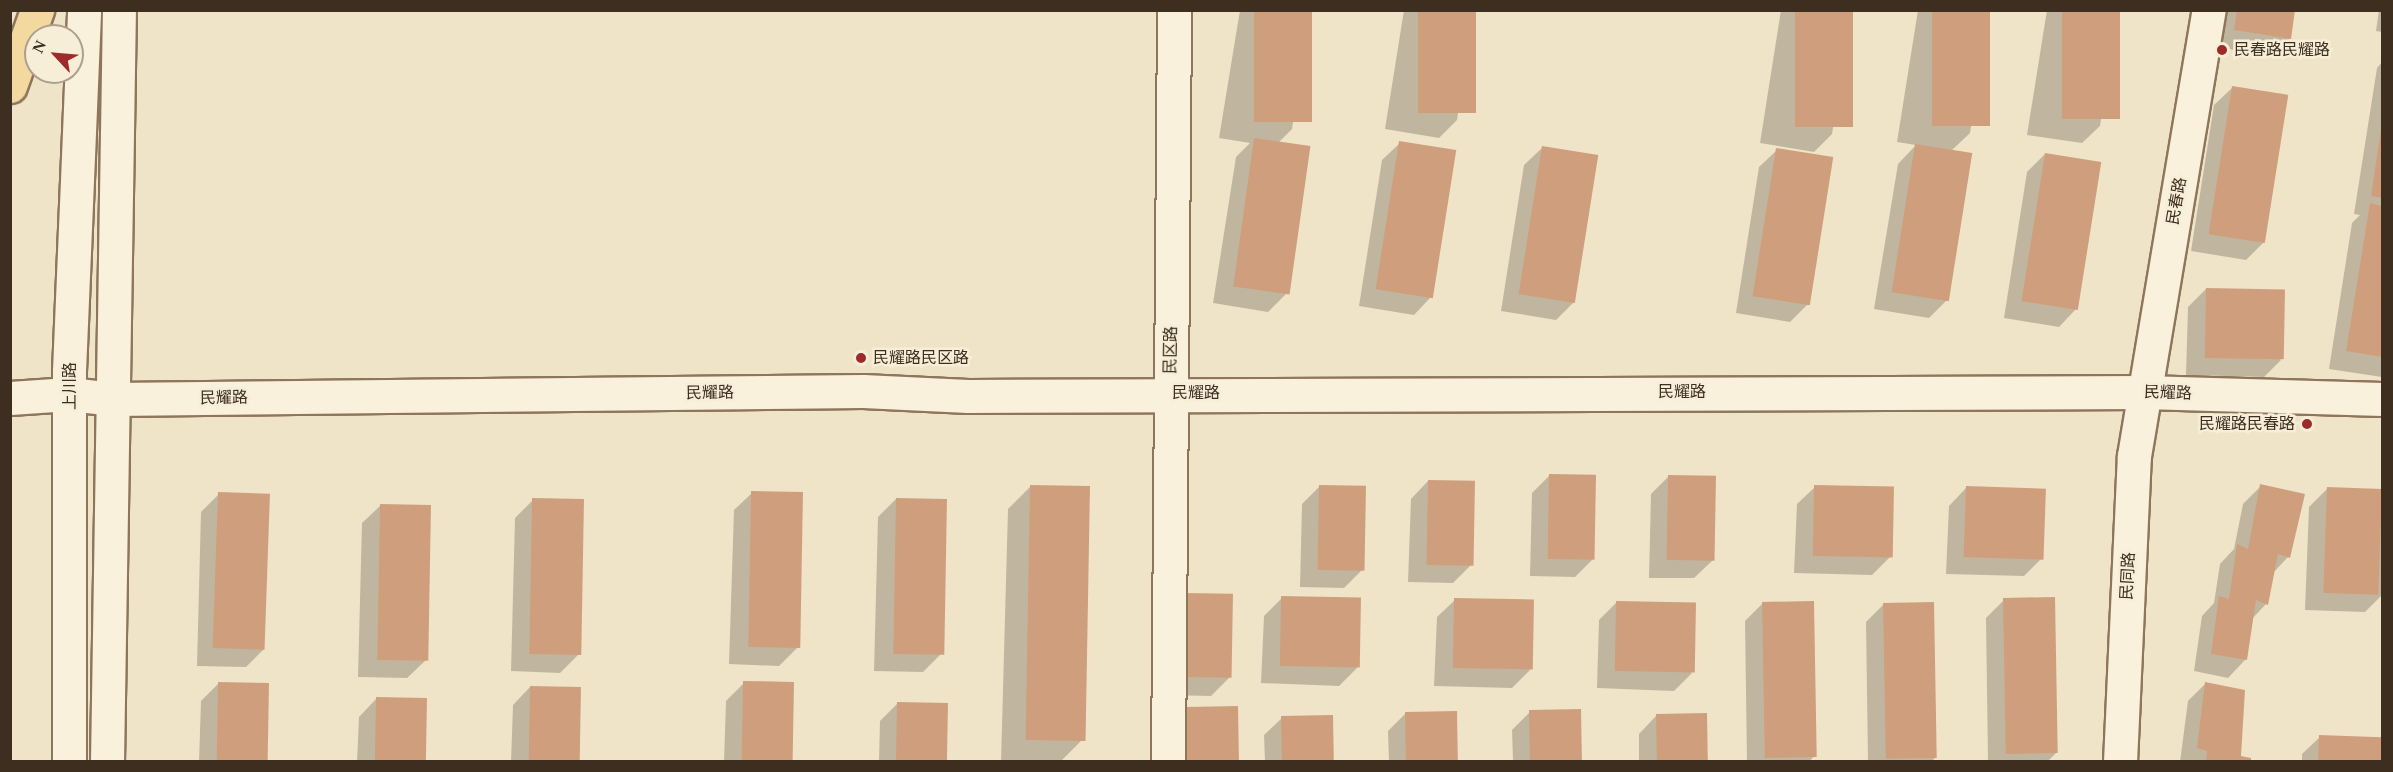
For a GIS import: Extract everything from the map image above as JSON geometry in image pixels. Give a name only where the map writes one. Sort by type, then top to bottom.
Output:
[{"type":"main road","points":[[10,86],[37,10]]},
{"type":"street","name":"上川路","points":[[69,762],[69,394],[84,10]]},
{"type":"street","points":[[107,762],[119,10]]},
{"type":"street","name":"民区路","points":[[1168,762],[1174,10]]},
{"type":"street","name":"民春路","points":[[2144,392],[2209,10]]},
{"type":"street","name":"民耀路","points":[[10,398],[69,394],[113,399],[863,392],[968,396],[1170,393],[2144,392],[2382,399]]},
{"type":"street","name":"民同路","points":[[2120,762],[2134,456],[2144,392]]},
{"type":"building","points":[[1254,10],[1312,10],[1312,122],[1254,122]]},
{"type":"building","points":[[1418,10],[1476,10],[1476,113],[1418,113]]},
{"type":"building","points":[[1795,10],[1853,10],[1853,127],[1795,127]]},
{"type":"building","points":[[1932,10],[1990,10],[1990,126],[1932,126]]},
{"type":"building","points":[[2062,10],[2120,10],[2120,119],[2062,119]]},
{"type":"building","points":[[2237,10],[2295,10],[2291,39],[2234,30]]},
{"type":"building","points":[[2232,86],[2288,95],[2265,243],[2209,234]]},
{"type":"building","points":[[2382,129],[2382,198],[2371,196]]},
{"type":"building","points":[[1254,138],[1310,146],[1290,294],[1233,287]]},
{"type":"building","points":[[1399,141],[1456,150],[1433,298],[1376,289]]},
{"type":"building","points":[[1915,144],[1972,153],[1949,301],[1892,292]]},
{"type":"building","points":[[1542,146],[1598,155],[1575,303],[1519,294]]},
{"type":"building","points":[[1776,148],[1833,157],[1810,305],[1753,296]]},
{"type":"building","points":[[2045,153],[2101,162],[2078,310],[2022,301]]},
{"type":"building","points":[[2370,203],[2382,206],[2382,357],[2346,351]]},
{"type":"building","points":[[2206,288],[2285,289],[2284,359],[2205,358]]},
{"type":"building","points":[[1549,474],[1596,475],[1595,560],[1548,559]]},
{"type":"building","points":[[1668,475],[1716,476],[1715,561],[1667,560]]},
{"type":"building","points":[[1428,480],[1475,481],[1474,566],[1427,565]]},
{"type":"building","points":[[2260,484],[2305,494],[2290,558],[2278,554],[2268,605],[2256,600],[2247,660],[2211,654],[2219,596],[2229,599],[2237,544],[2248,549]]},
{"type":"building","points":[[1030,485],[1090,486],[1086,741],[1026,740]]},
{"type":"building","points":[[1319,485],[1366,486],[1365,571],[1318,570]]},
{"type":"building","points":[[1814,485],[1894,486],[1893,557],[1813,556]]},
{"type":"building","points":[[1966,486],[2046,489],[2043,560],[1964,557]]},
{"type":"building","points":[[2327,487],[2382,489],[2378,595],[2323,593]]},
{"type":"building","points":[[751,491],[803,492],[800,648],[748,647]]},
{"type":"building","points":[[218,492],[270,494],[265,650],[213,648]]},
{"type":"building","points":[[532,498],[584,499],[581,655],[529,654]]},
{"type":"building","points":[[896,498],[947,499],[944,655],[893,654]]},
{"type":"building","points":[[380,504],[431,505],[428,661],[377,660]]},
{"type":"building","points":[[1186,593],[1233,594],[1232,678],[1185,677]]},
{"type":"building","points":[[1281,596],[1361,597],[1360,667],[1280,666]]},
{"type":"building","points":[[2055,597],[2058,753],[2006,754],[2003,598]]},
{"type":"building","points":[[1454,598],[1534,599],[1533,669],[1453,668]]},
{"type":"building","points":[[1616,601],[1696,602],[1695,672],[1615,671]]},
{"type":"building","points":[[1814,601],[1817,757],[1765,758],[1762,602]]},
{"type":"building","points":[[1934,602],[1937,758],[1886,759],[1883,603]]},
{"type":"building","points":[[743,681],[794,682],[793,762],[742,762]]},
{"type":"building","points":[[218,682],[269,683],[268,762],[217,762]]},
{"type":"building","points":[[2205,682],[2245,690],[2241,756],[2251,758],[2251,762],[2206,762],[2207,751],[2197,748]]},
{"type":"building","points":[[530,686],[581,687],[580,762],[529,762]]},
{"type":"building","points":[[376,697],[427,698],[426,762],[375,762]]},
{"type":"building","points":[[897,702],[948,703],[947,762],[896,762]]},
{"type":"building","points":[[1238,706],[1239,762],[1187,762],[1186,707]]},
{"type":"building","points":[[1581,709],[1582,762],[1530,762],[1529,710]]},
{"type":"building","points":[[1457,711],[1458,762],[1406,762],[1405,712]]},
{"type":"building","points":[[1707,713],[1708,762],[1657,762],[1656,714]]},
{"type":"building","points":[[1333,715],[1334,762],[1282,762],[1281,716]]},
{"type":"building","points":[[2319,735],[2382,737],[2381,762],[2318,762]]},
{"type":"place","name":"民春路民耀路","points":[[2222,50]]},
{"type":"place","name":"民耀路民区路","points":[[861,358]]},
{"type":"place","name":"民耀路民春路","points":[[2307,424]]}]
